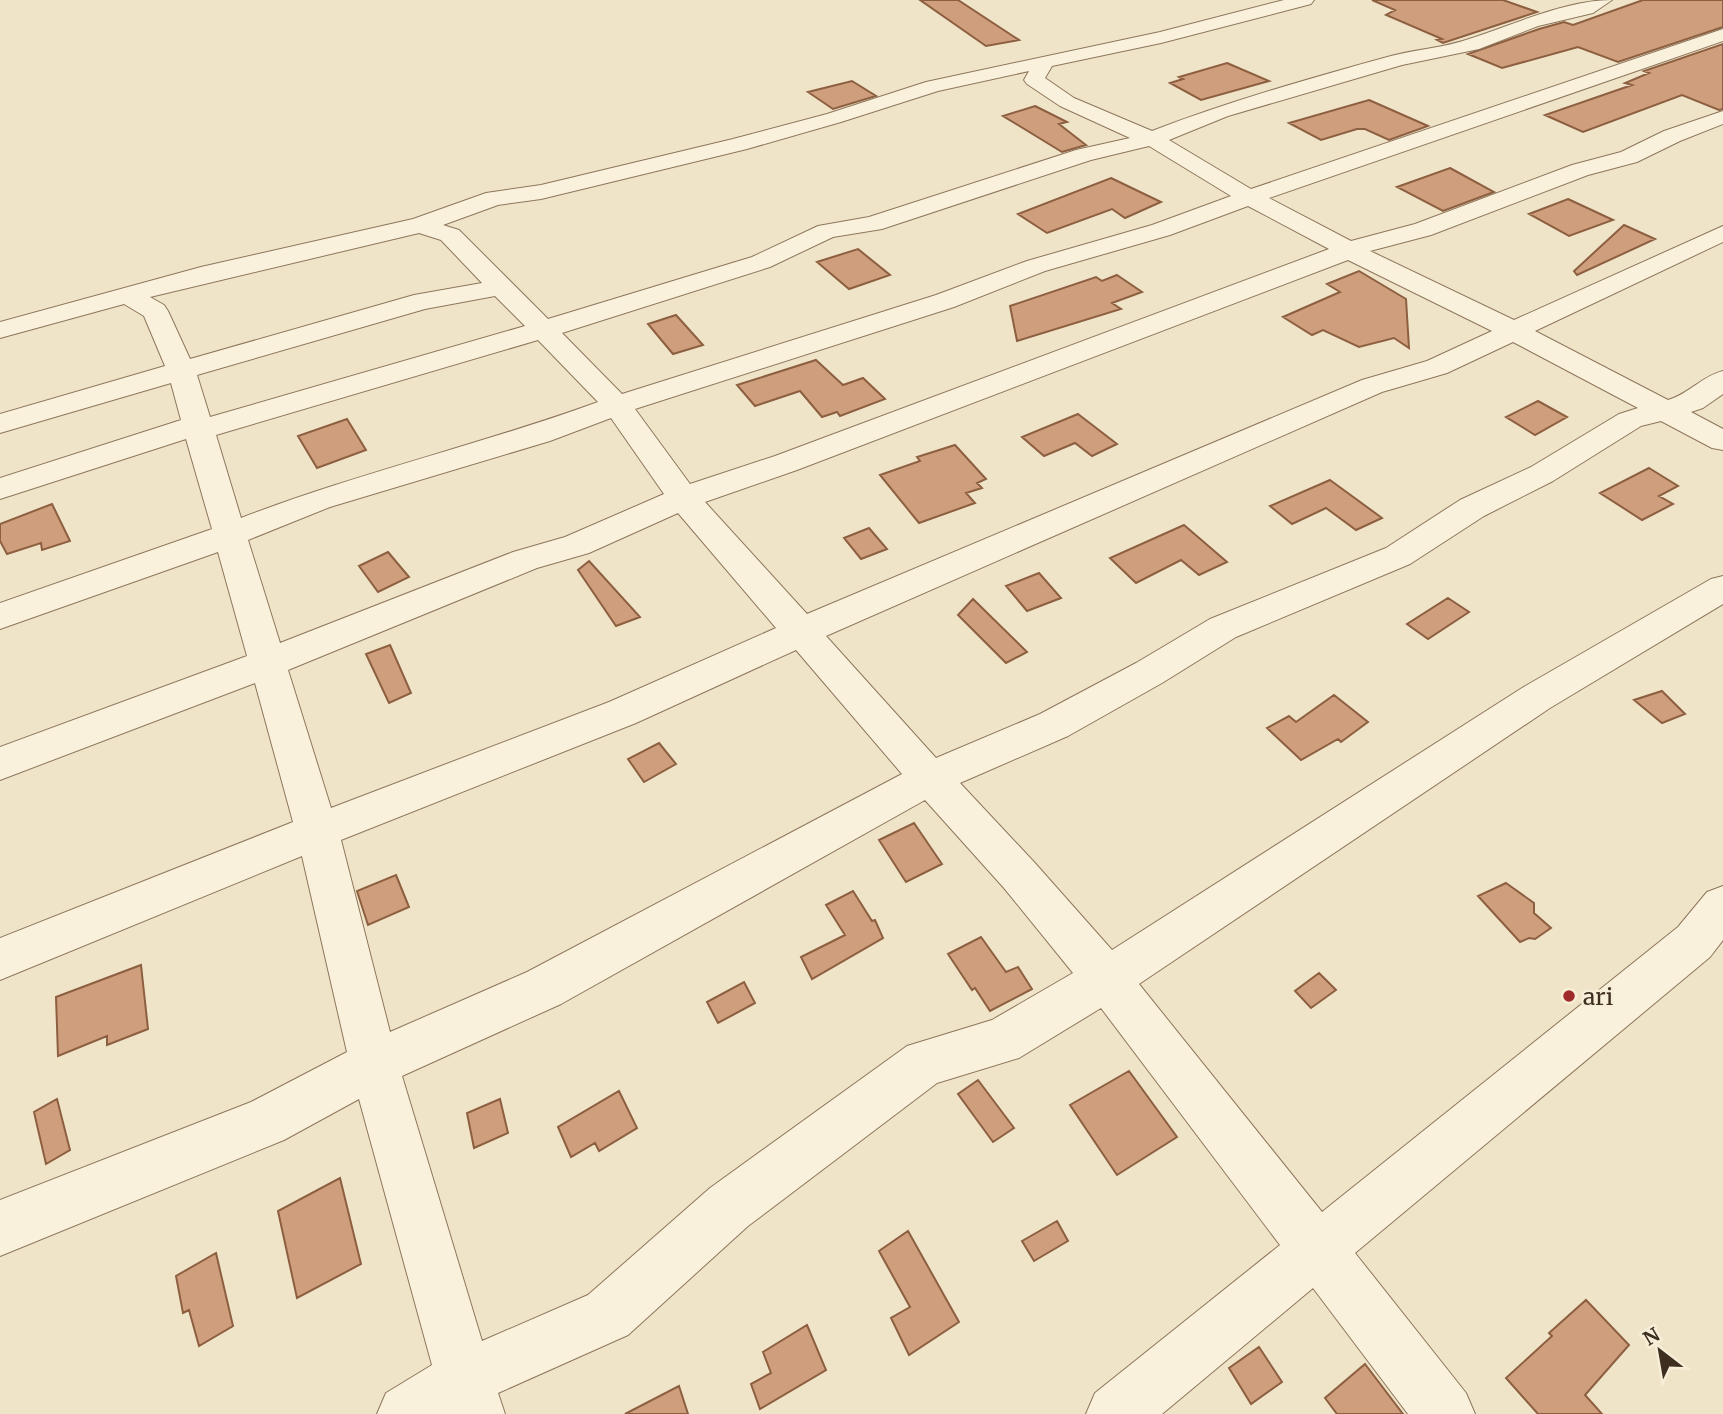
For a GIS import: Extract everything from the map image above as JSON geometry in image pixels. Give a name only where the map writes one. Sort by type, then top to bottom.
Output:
[{"type":"street","points":[[0,330],[201,275],[420,225],[494,198],[541,192],[726,147],[834,118],[933,86],[1161,37],[1305,0]]},
{"type":"street","points":[[0,489],[198,428],[542,330],[761,262],[827,231],[873,224],[1084,155],[1152,139],[1221,112],[1398,60],[1472,45],[1532,22],[1587,9],[1603,0]]},
{"type":"street","points":[[0,616],[201,547],[319,500],[539,433],[617,405],[933,305],[1036,266],[1161,230],[1330,167],[1558,93],[1723,35]]},
{"type":"street","points":[[1046,60],[1034,80],[1068,102],[1152,139],[1250,198],[1396,275],[1445,295],[1723,441]]},
{"type":"street","points":[[0,764],[269,663],[513,565],[576,545],[683,498],[799,458],[1377,240],[1422,230],[1580,170],[1629,157],[1672,136],[1723,117]]},
{"type":"street","points":[[420,225],[450,235],[617,405],[683,498],[930,778],[1020,875],[1107,979],[1444,1414]]},
{"type":"street","points":[[0,959],[317,831],[577,732],[730,667],[800,632],[1372,386],[1437,367],[1723,233]]},
{"type":"street","points":[[0,425],[327,327],[411,304],[502,287]]},
{"type":"street","points":[[127,295],[155,311],[182,372],[317,831],[373,1063],[470,1396]]},
{"type":"street","points":[[0,1229],[265,1122],[373,1063],[544,988],[930,778],[1054,725],[1149,673],[1223,628],[1398,556],[1472,508],[1542,474],[1630,420],[1693,402],[1723,380]]},
{"type":"street","points":[[407,1414],[470,1396],[608,1315],[729,1207],[924,1063],[1002,1041],[1107,979],[1536,698],[1723,588]]},
{"type":"street","points":[[1116,1414],[1694,942],[1723,906]]},
{"type":"building","points":[[920,0],[958,0],[1019,40],[986,46]]},
{"type":"building","points":[[1372,0],[1503,0],[1537,12],[1443,43],[1437,40],[1442,39],[1386,15],[1395,10]]},
{"type":"building","points":[[1643,0],[1723,0],[1723,27],[1618,62],[1578,47],[1502,68],[1468,54],[1564,22],[1573,25]]},
{"type":"building","points":[[1723,44],[1723,109],[1719,110],[1682,95],[1583,132],[1545,115],[1632,85],[1625,83],[1649,73],[1644,71]]},
{"type":"building","points":[[1227,63],[1269,81],[1201,100],[1170,83],[1183,79],[1179,77]]},
{"type":"building","points":[[852,81],[876,96],[833,109],[808,92]]},
{"type":"building","points":[[1369,100],[1428,126],[1389,140],[1365,129],[1357,129],[1321,140],[1289,123]]},
{"type":"building","points":[[1035,106],[1067,122],[1059,124],[1086,145],[1062,152],[1003,116]]},
{"type":"building","points":[[1450,168],[1494,192],[1443,211],[1397,187]]},
{"type":"building","points":[[1111,178],[1161,202],[1125,218],[1112,209],[1047,233],[1018,214]]},
{"type":"building","points":[[1568,199],[1613,220],[1569,236],[1529,214]]},
{"type":"building","points":[[1624,225],[1655,239],[1577,275],[1574,271]]},
{"type":"building","points":[[858,249],[890,275],[849,289],[817,262]]},
{"type":"building","points":[[1359,271],[1406,299],[1409,348],[1394,338],[1359,347],[1323,330],[1312,335],[1283,317],[1340,292],[1327,284]]},
{"type":"building","points":[[1117,275],[1142,292],[1112,303],[1121,309],[1017,341],[1010,306],[1096,277],[1102,281]]},
{"type":"building","points":[[676,315],[703,345],[673,354],[648,324]]},
{"type":"building","points":[[816,360],[843,385],[863,378],[885,399],[840,416],[837,412],[822,417],[800,391],[755,406],[737,385]]},
{"type":"building","points":[[1538,401],[1567,417],[1535,435],[1506,417]]},
{"type":"building","points":[[1078,414],[1117,444],[1092,456],[1075,443],[1044,456],[1022,437]]},
{"type":"building","points":[[347,419],[366,450],[317,468],[298,436]]},
{"type":"building","points":[[955,445],[986,479],[977,483],[982,488],[966,493],[975,503],[919,523],[880,475],[920,461],[917,457]]},
{"type":"building","points":[[1649,468],[1678,486],[1659,496],[1673,504],[1642,520],[1600,493]]},
{"type":"building","points":[[1330,480],[1382,518],[1356,530],[1326,508],[1292,524],[1270,506]]},
{"type":"building","points":[[52,504],[70,541],[42,550],[41,543],[7,554],[0,541],[0,524]]},
{"type":"building","points":[[1184,525],[1227,562],[1199,575],[1181,560],[1136,583],[1110,558]]},
{"type":"building","points":[[869,528],[887,549],[861,559],[844,538]]},
{"type":"building","points":[[388,552],[409,577],[378,592],[359,566]]},
{"type":"building","points":[[589,561],[640,617],[616,626],[578,570]]},
{"type":"building","points":[[1039,573],[1061,598],[1027,611],[1006,586]]},
{"type":"building","points":[[1448,598],[1469,612],[1428,639],[1407,624]]},
{"type":"building","points":[[973,599],[1027,652],[1006,663],[958,615]]},
{"type":"building","points":[[390,645],[411,693],[389,703],[366,654]]},
{"type":"building","points":[[1662,691],[1685,714],[1662,723],[1634,700]]},
{"type":"building","points":[[1334,695],[1368,722],[1341,742],[1338,739],[1301,760],[1267,728],[1289,716],[1296,722]]},
{"type":"building","points":[[659,743],[676,764],[644,782],[628,759]]},
{"type":"building","points":[[914,823],[942,864],[906,882],[879,840]]},
{"type":"building","points":[[396,875],[409,907],[368,925],[357,891]]},
{"type":"building","points":[[1506,883],[1534,903],[1534,913],[1551,928],[1535,939],[1529,938],[1520,942],[1478,896]]},
{"type":"building","points":[[853,891],[872,921],[875,920],[883,938],[812,979],[801,957],[845,935],[826,905]]},
{"type":"building","points":[[981,937],[1006,972],[1018,967],[1032,989],[990,1011],[948,954]]},
{"type":"building","points":[[141,965],[148,1029],[107,1045],[107,1036],[58,1056],[56,997]]},
{"type":"building","points":[[1319,973],[1336,990],[1311,1008],[1295,991]]},
{"type":"building","points":[[744,982],[755,1003],[718,1023],[707,1002]]},
{"type":"building","points":[[1129,1071],[1177,1137],[1117,1175],[1070,1105]]},
{"type":"building","points":[[978,1080],[1014,1128],[993,1142],[958,1094]]},
{"type":"building","points":[[619,1091],[637,1128],[599,1151],[595,1143],[571,1157],[558,1127]]},
{"type":"building","points":[[57,1099],[70,1150],[46,1164],[34,1112]]},
{"type":"building","points":[[500,1099],[508,1133],[474,1148],[467,1113]]},
{"type":"building","points":[[340,1178],[361,1264],[297,1298],[278,1211]]},
{"type":"building","points":[[1057,1221],[1068,1241],[1034,1261],[1022,1241]]},
{"type":"building","points":[[908,1231],[959,1322],[909,1355],[891,1318],[910,1307],[879,1251]]},
{"type":"building","points":[[216,1253],[233,1326],[199,1346],[189,1310],[183,1313],[176,1276]]},
{"type":"building","points":[[1586,1300],[1629,1345],[1585,1395],[1602,1414],[1538,1414],[1506,1378],[1552,1336],[1549,1333]]},
{"type":"building","points":[[807,1325],[826,1370],[760,1409],[751,1384],[771,1373],[763,1352]]},
{"type":"building","points":[[1259,1347],[1282,1382],[1251,1404],[1229,1368]]},
{"type":"building","points":[[1365,1364],[1403,1414],[1337,1414],[1325,1398]]},
{"type":"building","points":[[679,1386],[688,1414],[625,1414]]},
{"type":"place","name":"ari","points":[[1569,996]]}]
